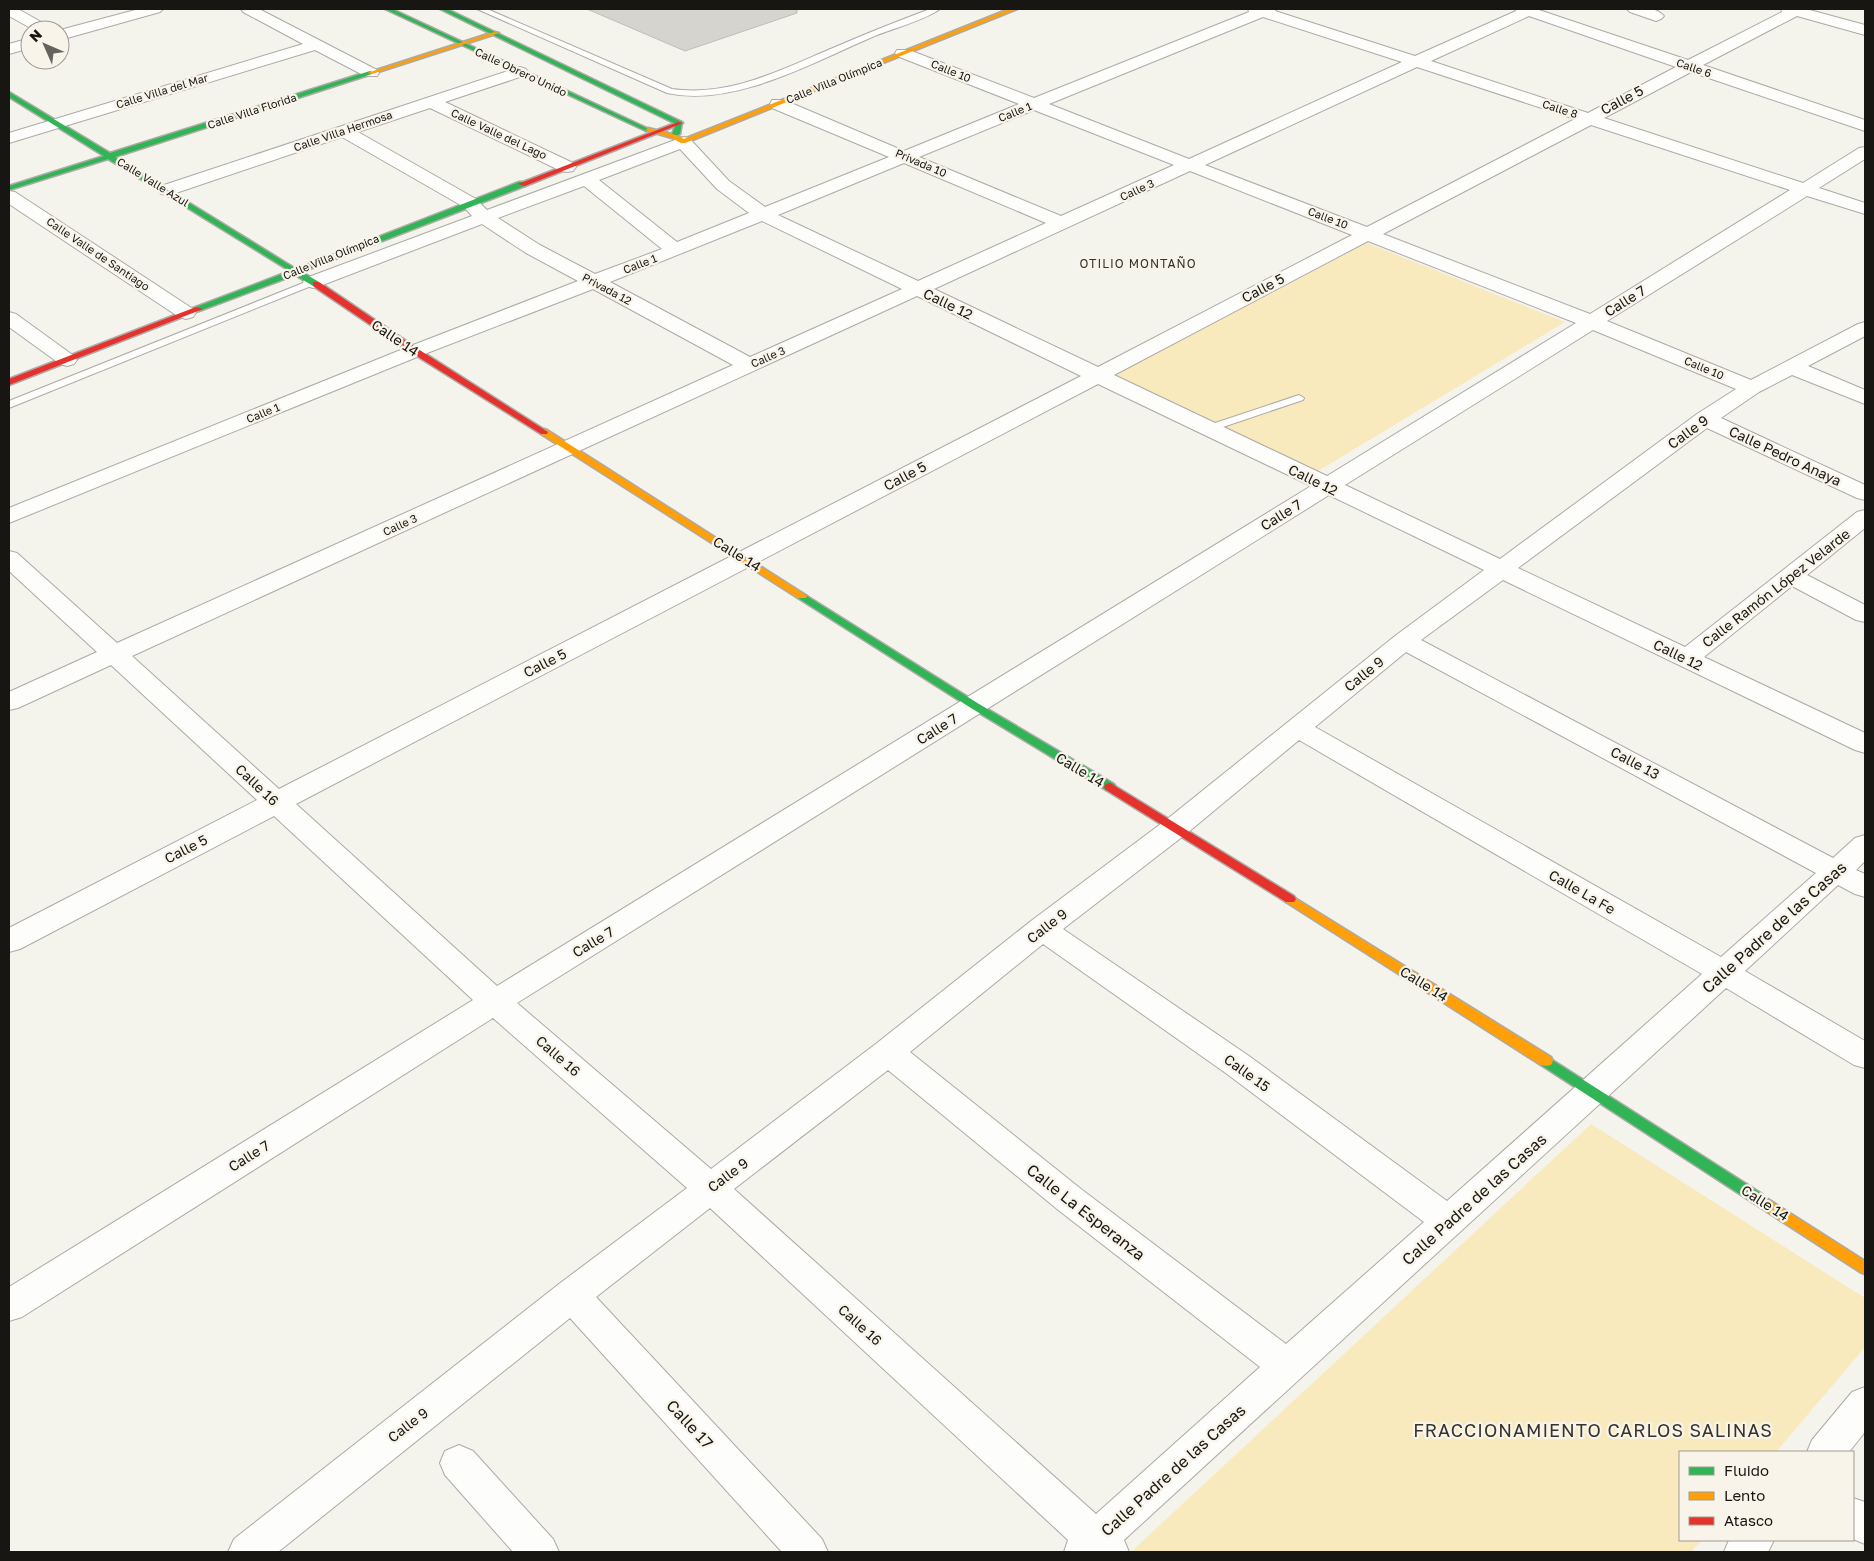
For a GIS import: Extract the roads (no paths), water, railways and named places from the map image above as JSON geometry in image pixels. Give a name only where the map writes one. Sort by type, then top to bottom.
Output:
[{"type":"street","points":[[70,32],[155,9]]},
{"type":"street","points":[[248,9],[371,73]]},
{"type":"street","name":"Calle Obrero Unido","points":[[388,9],[654,133]]},
{"type":"street","name":"Calle Obrero Unido","points":[[443,9],[680,123]]},
{"type":"street","name":"Calle Villa Olímpica","points":[[654,133],[679,139],[778,104],[1014,9]]},
{"type":"street","points":[[1635,9],[1656,16]]},
{"type":"street","points":[[1794,9],[1865,30]]},
{"type":"street","name":"Calle 5","points":[[9,940],[746,559],[1794,9]]},
{"type":"street","points":[[15,10],[30,20]]},
{"type":"street","name":"Calle 8","points":[[1262,10],[1865,209]]},
{"type":"street","name":"Calle 1","points":[[9,516],[415,351],[675,250],[906,157],[1262,10]]},
{"type":"street","name":"Calle 6","points":[[1525,10],[1865,126]]},
{"type":"street","name":"Calle 3","points":[[9,702],[1063,224],[1525,10]]},
{"type":"street","name":"Calle Villa Florida","points":[[9,188],[496,33]]},
{"type":"street","name":"Calle Villa del Mar","points":[[9,138],[316,44]]},
{"type":"street","name":"Calle 10","points":[[903,53],[1592,322],[1752,388]]},
{"type":"street","name":"Calle Villa Hermosa","points":[[167,190],[520,72]]},
{"type":"street","name":"Calle Valle Azul","points":[[9,94],[296,271]]},
{"type":"street","name":"Calle Valle del Lago","points":[[431,102],[567,167]]},
{"type":"street","name":"Privada 10","points":[[778,104],[1063,224]]},
{"type":"street","points":[[680,123],[679,139],[723,185],[762,214]]},
{"type":"street","name":"Calle Villa Olímpica","points":[[9,382],[296,271],[476,210],[567,167],[680,123]]},
{"type":"street","name":"Privada 12","points":[[344,131],[476,210],[533,249],[750,365]]},
{"type":"street","points":[[313,282],[476,210],[586,178],[679,139]]},
{"type":"street","name":"Calle 7","points":[[9,1306],[495,1002],[975,706],[1865,152]]},
{"type":"street","points":[[586,178],[675,250]]},
{"type":"street","name":"Calle Valle de Santiago","points":[[9,196],[186,313]]},
{"type":"street","name":"Calle 12","points":[[762,214],[1865,744]]},
{"type":"street","name":"Calle 14","points":[[296,271],[415,351],[746,559],[975,706],[1176,827],[1517,1042],[1865,1268]]},
{"type":"street","points":[[9,318],[67,360]]},
{"type":"street","name":"Calle 9","points":[[248,1552],[572,1295],[1176,827],[1404,641],[1705,419],[1752,388],[1794,368],[1865,328]]},
{"type":"street","points":[[1794,368],[1865,398]]},
{"type":"street","name":"Calle Pedro Anaya","points":[[1705,419],[1865,493]]},
{"type":"street","name":"Calle Ramón López Velarde","points":[[1687,658],[1865,517]]},
{"type":"street","name":"Calle 16","points":[[9,558],[495,1002],[710,1188],[1095,1548]]},
{"type":"street","points":[[1790,576],[1865,615]]},
{"type":"street","name":"Calle 13","points":[[1404,641],[1865,887]]},
{"type":"street","name":"Calle La Fe","points":[[1298,729],[1865,1056]]},
{"type":"street","name":"Calle Padre de las Casas","points":[[1095,1548],[1288,1367],[1865,845]]},
{"type":"street","name":"Calle 15","points":[[1042,929],[1238,1065],[1449,1221]]},
{"type":"street","name":"Calle La Esperanza","points":[[888,1052],[1069,1199],[1288,1367]]},
{"type":"street","name":"Calle 17","points":[[572,1295],[808,1552]]},
{"type":"street","points":[[1827,1451],[1865,1404]]},
{"type":"street","points":[[459,1464],[539,1552]]},
{"type":"street","points":[[1854,1517],[1865,1525]]},
{"type":"street","points":[[1744,1552],[1753,1541]]},
{"type":"lane","points":[[481,9],[670,91],[700,95],[748,85],[936,9]]},
{"type":"lane","points":[[9,405],[313,282]]},
{"type":"lane","points":[[1207,429],[1299,398]]},
{"type":"district","name":"OTILIO MONTAÑO","points":[[1138,264]]},
{"type":"district","name":"FRACCIONAMIENTO CARLOS SALINAS","points":[[1593,1431]]}]
